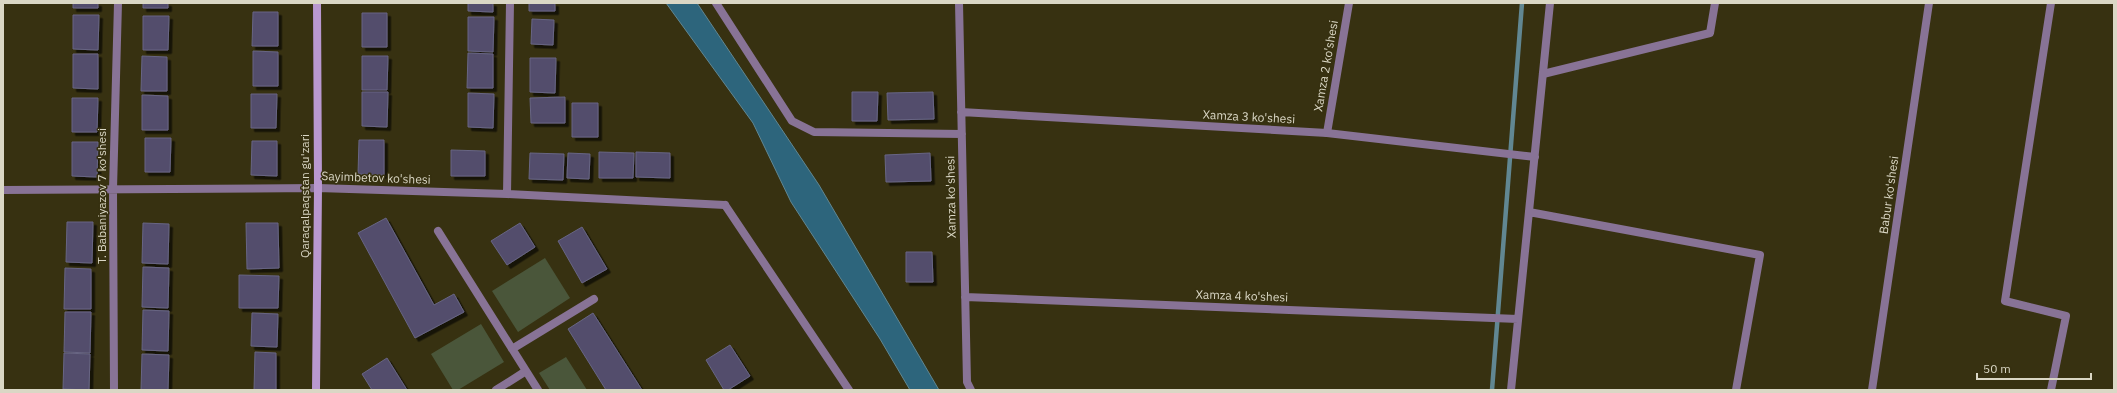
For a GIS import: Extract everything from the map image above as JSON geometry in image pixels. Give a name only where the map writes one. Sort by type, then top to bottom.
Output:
[{"type":"street","name":"T. Babaniyazov 7 ko'shesi","points":[[114,390],[113,189],[118,3]]},
{"type":"street","name":"Qaraqalpaqstan gu'zari","points":[[316,390],[318,188],[317,3]]},
{"type":"street","points":[[507,194],[510,3]]},
{"type":"street","points":[[716,3],[792,121],[814,132],[962,134]]},
{"type":"street","name":"Xamza ko'shesi","points":[[959,3],[967,382],[971,390]]},
{"type":"street","name":"Xamza 2 ko'shesi","points":[[1327,133],[1349,3]]},
{"type":"street","points":[[1511,390],[1550,3]]},
{"type":"street","points":[[1543,74],[1710,33],[1715,3]]},
{"type":"street","name":"Babur ko'shesi","points":[[1872,390],[1929,3]]},
{"type":"street","points":[[2051,3],[2004,301],[2066,316],[2051,390]]},
{"type":"street","name":"Xamza 3 ko'shesi","points":[[961,112],[1327,133],[1535,157]]},
{"type":"street","name":"Sayimbetov ko'shesi","points":[[3,190],[318,188],[507,194],[725,205],[849,390]]},
{"type":"street","points":[[1529,212],[1760,255],[1736,390]]},
{"type":"street","points":[[438,231],[538,390]]},
{"type":"street","name":"Xamza 4 ko'shesi","points":[[966,297],[1518,319]]},
{"type":"street","points":[[512,349],[594,299]]},
{"type":"street","points":[[496,390],[526,371]]},
{"type":"green space","points":[[545,258],[570,298],[518,332],[492,291]]},
{"type":"green space","points":[[481,324],[504,362],[458,390],[453,390],[431,354]]},
{"type":"green space","points":[[566,357],[587,390],[550,390],[539,373]]},
{"type":"water","points":[[666,3],[697,3],[819,185],[939,390],[910,390],[880,339],[791,202],[753,123]]},
{"type":"building","points":[[73,3],[98,3],[98,8],[73,8]]},
{"type":"building","points":[[143,3],[168,3],[168,8],[143,8]]},
{"type":"building","points":[[468,3],[493,3],[493,12],[468,11]]},
{"type":"building","points":[[529,3],[555,3],[555,11],[529,11]]},
{"type":"building","points":[[253,12],[278,12],[278,46],[252,46]]},
{"type":"building","points":[[362,13],[387,13],[387,47],[362,47]]},
{"type":"building","points":[[73,15],[99,15],[98,50],[73,49]]},
{"type":"building","points":[[143,16],[169,16],[168,50],[143,50]]},
{"type":"building","points":[[468,17],[494,17],[493,52],[468,51]]},
{"type":"building","points":[[532,19],[554,20],[553,45],[531,44]]},
{"type":"building","points":[[253,51],[278,52],[278,86],[253,86]]},
{"type":"building","points":[[468,53],[493,54],[493,88],[467,88]]},
{"type":"building","points":[[73,54],[98,54],[98,89],[73,88]]},
{"type":"building","points":[[142,56],[167,57],[167,91],[141,91]]},
{"type":"building","points":[[362,56],[388,56],[387,90],[362,90]]},
{"type":"building","points":[[530,58],[556,58],[555,93],[530,92]]},
{"type":"building","points":[[362,92],[388,92],[387,127],[362,126]]},
{"type":"building","points":[[852,92],[878,92],[877,121],[852,121]]},
{"type":"building","points":[[933,92],[934,119],[888,120],[887,93]]},
{"type":"building","points":[[468,93],[494,94],[493,128],[468,127]]},
{"type":"building","points":[[251,94],[277,94],[276,128],[251,128]]},
{"type":"building","points":[[142,95],[168,96],[168,130],[142,130]]},
{"type":"building","points":[[565,97],[565,123],[531,123],[530,98]]},
{"type":"building","points":[[72,98],[98,98],[97,132],[72,132]]},
{"type":"building","points":[[572,103],[598,103],[598,137],[572,137]]},
{"type":"building","points":[[145,138],[171,138],[170,172],[145,172]]},
{"type":"building","points":[[359,140],[384,140],[384,175],[358,174]]},
{"type":"building","points":[[252,141],[277,141],[277,176],[251,175]]},
{"type":"building","points":[[72,142],[98,142],[97,177],[72,176]]},
{"type":"building","points":[[451,150],[485,151],[485,176],[451,176]]},
{"type":"building","points":[[599,152],[634,153],[633,178],[599,178]]},
{"type":"building","points":[[636,152],[670,153],[670,178],[636,177]]},
{"type":"building","points":[[530,153],[564,154],[563,180],[529,179]]},
{"type":"building","points":[[568,153],[590,154],[589,179],[567,178]]},
{"type":"building","points":[[930,153],[931,181],[886,182],[885,155]]},
{"type":"building","points":[[386,218],[434,305],[454,294],[464,312],[415,338],[358,233]]},
{"type":"building","points":[[67,222],[93,222],[92,263],[66,262]]},
{"type":"building","points":[[143,223],[169,224],[168,264],[142,263]]},
{"type":"building","points":[[246,223],[278,223],[279,268],[247,269]]},
{"type":"building","points":[[520,223],[535,247],[507,265],[491,241]]},
{"type":"building","points":[[582,227],[607,269],[582,283],[558,241]]},
{"type":"building","points":[[906,252],[932,252],[933,282],[906,282]]},
{"type":"building","points":[[143,267],[169,268],[168,308],[142,307]]},
{"type":"building","points":[[65,268],[91,269],[91,309],[64,309]]},
{"type":"building","points":[[239,275],[279,276],[278,308],[239,308]]},
{"type":"building","points":[[143,310],[169,311],[168,351],[142,350]]},
{"type":"building","points":[[65,312],[91,312],[90,353],[64,352]]},
{"type":"building","points":[[252,313],[278,314],[277,347],[251,346]]},
{"type":"building","points":[[593,313],[642,390],[606,390],[568,329]]},
{"type":"building","points":[[730,345],[750,376],[728,390],[724,390],[706,360]]},
{"type":"building","points":[[255,352],[276,353],[276,390],[254,390]]},
{"type":"building","points":[[64,353],[90,354],[89,390],[63,389]]},
{"type":"building","points":[[142,354],[169,355],[168,390],[141,390]]},
{"type":"building","points":[[387,358],[407,390],[372,390],[362,374]]},
{"type":"waterway","points":[[1492,390],[1522,3]]}]
